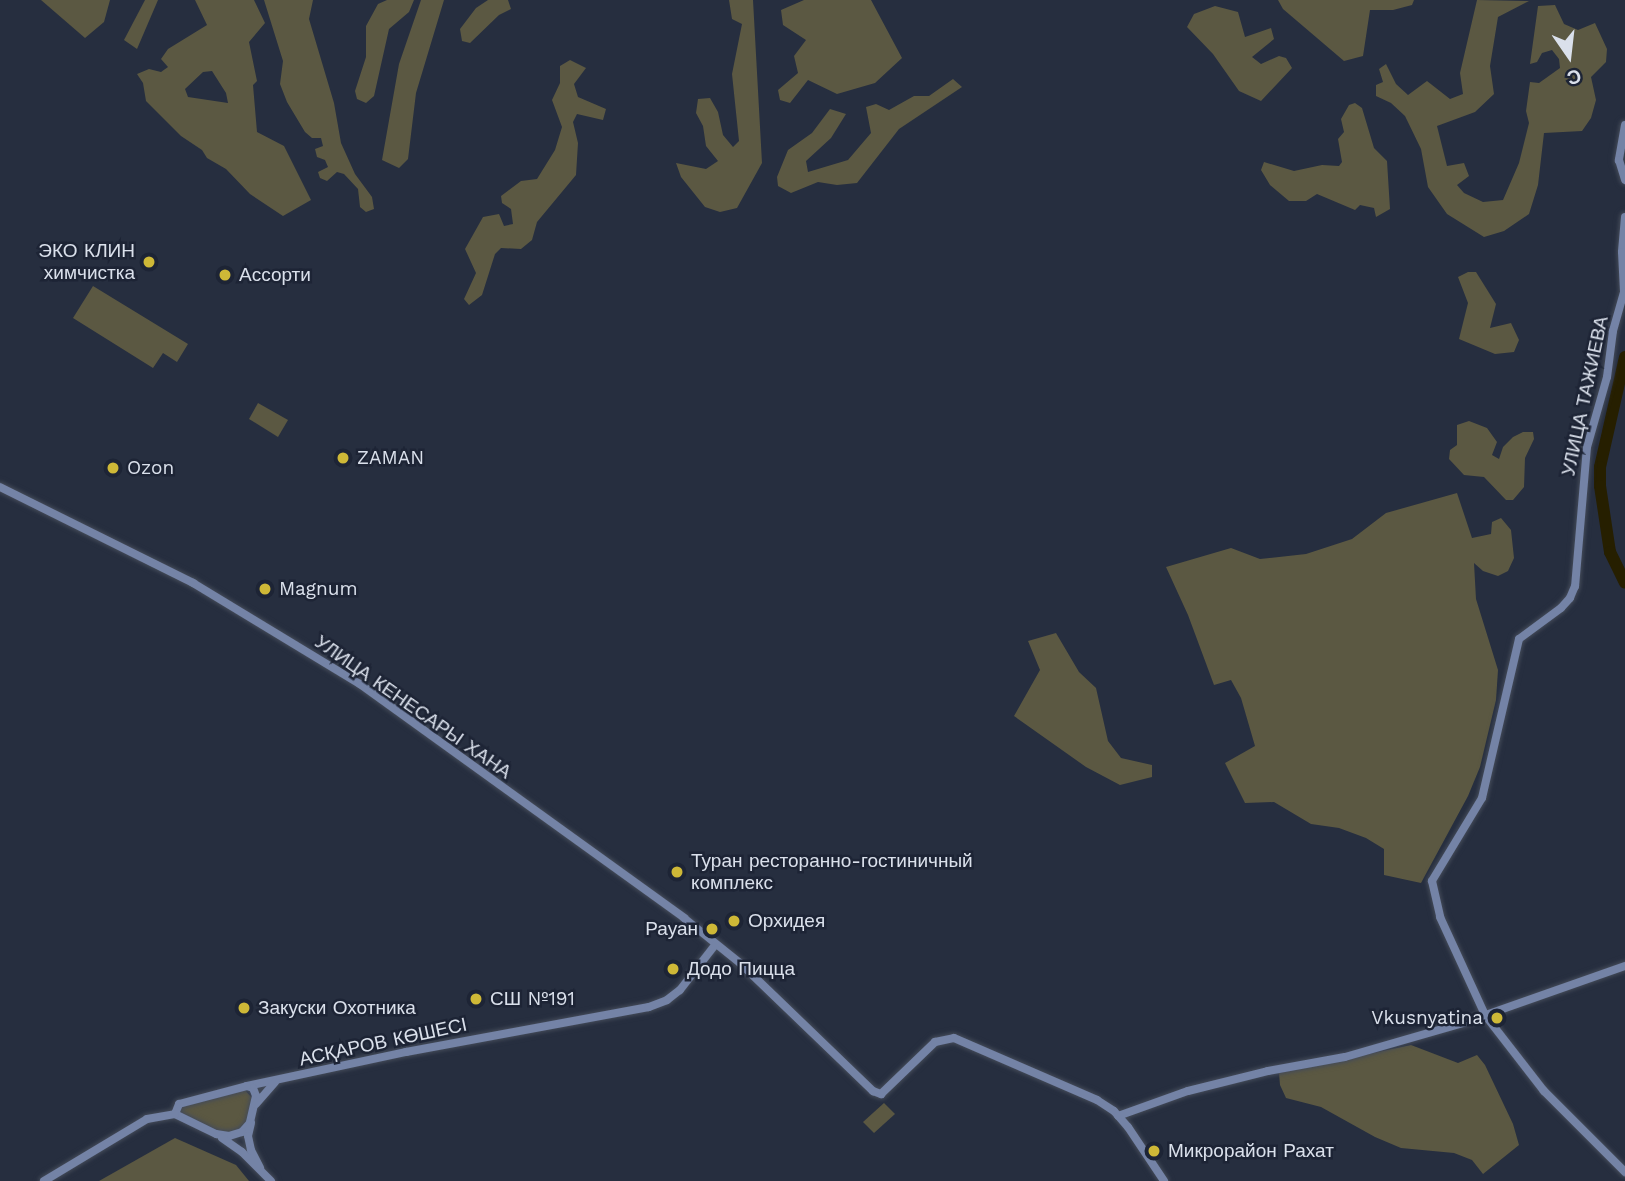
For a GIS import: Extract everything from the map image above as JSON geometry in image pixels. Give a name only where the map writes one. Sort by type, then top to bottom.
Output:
[{"type":"street","points":[[1625,125],[1619,160],[1625,180]]},
{"type":"street","name":"УЛИЦА ТАЖИЕВА","points":[[1625,216],[1622,252],[1624,292],[1613,331],[1607,377],[1587,447],[1575,586],[1570,598],[1519,639],[1482,798],[1432,881],[1440,917],[1485,1015],[1544,1091],[1625,1172]]},
{"type":"street","name":"УЛИЦА КЕНЕСАРЫ ХАНА","points":[[0,487],[193,583],[360,684],[684,918],[715,945]]},
{"type":"street","points":[[715,945],[740,963],[878,1094],[935,1042],[954,1038],[1097,1100],[1118,1116],[1164,1181]]},
{"type":"street","name":"АСҚАРОВ КӨШЕСІ","points":[[175,1114],[178,1104],[247,1086],[406,1052],[649,1007],[667,1000],[680,990],[715,945]]},
{"type":"street","points":[[1118,1116],[1188,1091],[1268,1070],[1345,1057],[1485,1015],[1625,966]]},
{"type":"street","points":[[216,1134],[229,1136],[242,1132],[250,1123],[260,1096],[280,1079]]},
{"type":"street","points":[[247,1086],[253,1088],[256,1096],[248,1136],[251,1150],[260,1168]]},
{"type":"street","points":[[44,1181],[147,1118],[175,1114],[216,1134],[260,1168],[271,1181]]},
{"type":"shaded area","points":[[41,0],[110,0],[104,22],[85,38]]},
{"type":"shaded area","points":[[145,0],[158,0],[137,49],[124,40]]},
{"type":"shaded area","points":[[195,0],[254,0],[265,23],[249,42],[257,81],[253,85],[257,132],[284,146],[311,200],[283,216],[250,194],[226,169],[207,158],[202,150],[181,136],[146,101],[143,83],[137,74],[149,69],[161,72],[168,67],[161,59],[168,49],[207,25]],"holes":[[[212,71],[226,93],[228,103],[188,97],[185,89],[203,72]]]},
{"type":"shaded area","points":[[264,0],[313,0],[309,19],[334,103],[341,143],[355,174],[372,197],[374,209],[366,212],[360,207],[358,189],[344,174],[337,172],[327,181],[320,178],[318,172],[328,167],[325,160],[317,157],[315,149],[323,146],[321,138],[312,138],[305,132],[287,102],[280,84],[283,61]]},
{"type":"shaded area","points":[[387,0],[414,0],[409,12],[389,29],[374,96],[366,103],[357,99],[355,91],[366,57],[366,26],[378,4]]},
{"type":"shaded area","points":[[421,0],[444,0],[416,93],[408,159],[399,168],[382,160],[399,64]]},
{"type":"shaded area","points":[[488,0],[508,0],[511,9],[499,15],[470,43],[462,41],[460,29],[476,8]]},
{"type":"shaded area","points":[[729,0],[753,0],[762,163],[737,208],[720,212],[705,207],[681,177],[676,163],[706,169],[718,161],[706,146],[703,126],[696,113],[698,99],[710,98],[718,112],[723,135],[733,147],[739,141],[732,74],[742,24],[732,19]]},
{"type":"shaded area","points":[[804,0],[871,0],[902,58],[875,83],[837,94],[808,80],[790,103],[780,100],[778,90],[798,73],[794,56],[806,40],[783,25],[781,10]]},
{"type":"shaded area","points":[[1278,0],[1414,0],[1412,5],[1393,10],[1370,10],[1363,56],[1344,61],[1283,9]]},
{"type":"shaded area","points":[[1477,0],[1529,1],[1498,17],[1490,66],[1494,94],[1475,112],[1437,126],[1447,166],[1464,163],[1469,176],[1457,185],[1464,193],[1483,202],[1503,200],[1519,163],[1529,123],[1526,111],[1530,82],[1539,83],[1560,68],[1559,59],[1552,50],[1542,53],[1537,62],[1530,64],[1538,6],[1555,5],[1564,24],[1578,30],[1595,23],[1607,49],[1606,62],[1591,77],[1596,100],[1591,118],[1582,131],[1544,133],[1538,185],[1529,214],[1504,231],[1484,237],[1447,214],[1428,187],[1421,149],[1405,116],[1391,103],[1376,96],[1376,85],[1383,82],[1379,69],[1386,64],[1396,84],[1408,95],[1427,81],[1450,99],[1463,94],[1460,73]]},
{"type":"shaded area","points":[[1215,6],[1238,12],[1245,37],[1271,28],[1274,39],[1252,57],[1261,64],[1279,56],[1286,58],[1292,68],[1261,101],[1239,91],[1213,54],[1187,27],[1194,14]]},
{"type":"shaded area","points":[[570,60],[586,68],[574,84],[578,97],[606,109],[603,120],[577,114],[573,122],[578,143],[576,175],[537,222],[532,240],[521,249],[501,248],[495,254],[482,295],[469,305],[464,299],[476,273],[465,249],[483,217],[499,214],[504,226],[513,224],[511,209],[502,203],[501,196],[521,181],[537,179],[555,150],[562,127],[552,100],[560,83],[560,66]]},
{"type":"shaded area","points":[[953,79],[962,87],[899,129],[857,183],[837,185],[818,182],[791,193],[778,186],[777,177],[788,150],[812,133],[830,109],[846,114],[831,138],[806,161],[808,172],[848,160],[871,133],[866,107],[876,104],[889,110],[914,96],[929,96]]},
{"type":"shaded area","points":[[1355,103],[1362,108],[1374,148],[1387,161],[1390,209],[1376,217],[1374,208],[1360,205],[1355,210],[1317,194],[1306,201],[1289,201],[1270,185],[1261,170],[1264,162],[1294,171],[1322,165],[1339,166],[1342,162],[1338,139],[1344,132],[1341,119],[1349,105]]},
{"type":"shaded area","points":[[1468,272],[1476,272],[1496,304],[1490,328],[1511,323],[1519,340],[1514,352],[1495,354],[1459,339],[1468,303],[1458,277]]},
{"type":"shaded area","points":[[93,286],[188,344],[177,362],[163,353],[153,368],[73,318]]},
{"type":"shaded area","points":[[258,403],[288,420],[278,437],[249,419]]},
{"type":"shaded area","points":[[1469,421],[1487,428],[1497,442],[1492,455],[1499,459],[1503,447],[1513,437],[1523,432],[1533,432],[1534,439],[1525,458],[1524,487],[1513,500],[1506,500],[1484,477],[1464,475],[1449,459],[1450,450],[1457,445],[1457,425]]},
{"type":"shaded area","points":[[1457,493],[1472,538],[1491,534],[1492,522],[1501,518],[1511,530],[1514,558],[1508,571],[1498,576],[1483,571],[1474,563],[1476,599],[1498,670],[1496,700],[1480,767],[1468,796],[1421,883],[1384,875],[1384,849],[1366,838],[1339,828],[1311,824],[1274,802],[1245,803],[1225,763],[1255,746],[1241,698],[1231,680],[1214,685],[1188,615],[1166,567],[1231,548],[1260,559],[1306,554],[1352,539],[1386,513]]},
{"type":"shaded area","points":[[1056,633],[1079,672],[1096,688],[1108,741],[1121,758],[1152,765],[1152,777],[1120,785],[1086,767],[1014,716],[1040,670],[1028,641]]},
{"type":"shaded area","points":[[1411,1045],[1458,1063],[1477,1055],[1485,1065],[1513,1124],[1519,1145],[1483,1174],[1472,1160],[1454,1153],[1401,1148],[1321,1107],[1286,1098],[1280,1085],[1279,1073]]},
{"type":"shaded area","points":[[245,1090],[252,1098],[247,1121],[239,1130],[229,1133],[217,1131],[182,1116],[180,1112],[181,1107]]},
{"type":"shaded area","points":[[884,1103],[895,1114],[874,1133],[863,1122]]},
{"type":"shaded area","points":[[175,1138],[236,1165],[249,1181],[99,1181]]},
{"type":"waterway","points":[[1625,357],[1600,467],[1600,486],[1610,552],[1625,583]]},
{"type":"place","name":"ЭКО КЛИН химчистка","points":[[149,262]]},
{"type":"place","name":"Ассорти","points":[[225,275]]},
{"type":"place","name":"ZAMAN","points":[[343,458]]},
{"type":"place","name":"Ozon","points":[[113,468]]},
{"type":"place","name":"Magnum","points":[[265,589]]},
{"type":"place","name":"Туран ресторанно-гостиничный комплекс","points":[[677,872]]},
{"type":"place","name":"Орхидея","points":[[734,921]]},
{"type":"place","name":"Рауан","points":[[712,929]]},
{"type":"place","name":"Додо Пицца","points":[[673,969]]},
{"type":"place","name":"СШ №191","points":[[476,999]]},
{"type":"place","name":"Закуски Охотника","points":[[244,1008]]},
{"type":"place","name":"Vkusnyatina","points":[[1497,1018]]},
{"type":"place","name":"Микрорайон Рахат","points":[[1154,1151]]}]
